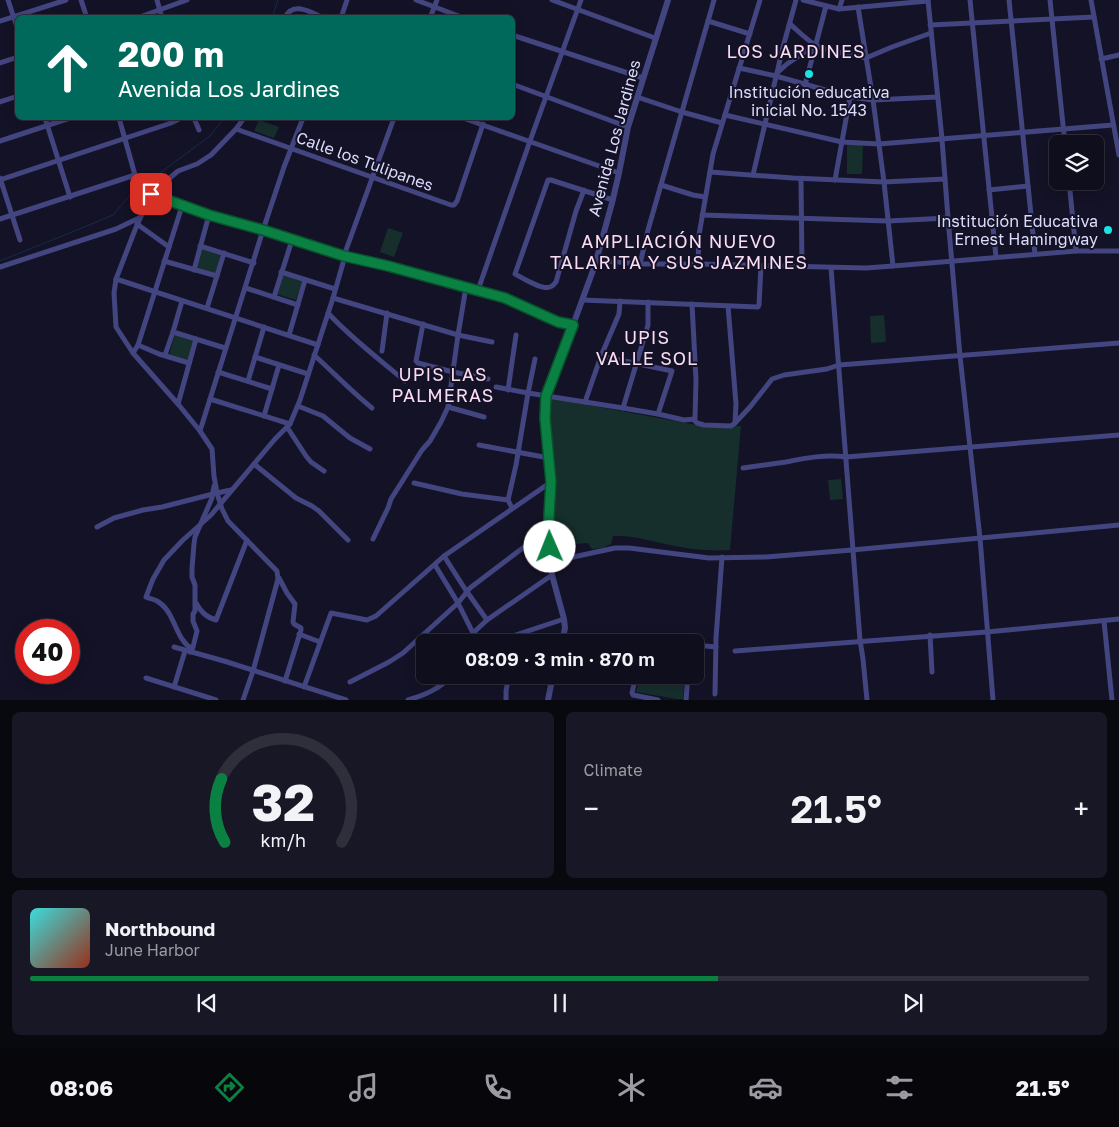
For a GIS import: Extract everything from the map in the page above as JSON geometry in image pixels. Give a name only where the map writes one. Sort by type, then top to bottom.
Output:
[{"type":"street","points":[[8,0],[15,22]]},
{"type":"street","points":[[19,15],[66,0]]},
{"type":"street","points":[[81,0],[86,15]]},
{"type":"street","points":[[157,0],[161,15]]},
{"type":"street","points":[[146,15],[187,0]]},
{"type":"street","points":[[342,15],[347,0]]},
{"type":"street","points":[[416,0],[456,15]]},
{"type":"street","points":[[431,15],[437,0]]},
{"type":"street","points":[[552,0],[656,38]]},
{"type":"street","points":[[478,290],[581,0]]},
{"type":"street","name":"Avenida Los Jardines","points":[[564,619],[550,562],[548,533],[551,482],[545,418],[546,396],[596,260],[613,200],[628,127],[668,0]]},
{"type":"street","points":[[640,264],[714,0]]},
{"type":"street","points":[[698,264],[699,235],[713,154],[760,0]]},
{"type":"street","points":[[753,175],[776,75],[796,0]]},
{"type":"street","points":[[803,0],[839,9],[928,1],[942,138],[960,356],[980,538],[993,700]]},
{"type":"street","points":[[839,9],[842,0]]},
{"type":"street","points":[[970,0],[996,258]]},
{"type":"street","points":[[1009,0],[1035,254]]},
{"type":"street","points":[[1050,0],[1064,135]]},
{"type":"street","points":[[1091,0],[1119,155]]},
{"type":"street","points":[[805,85],[826,6]]},
{"type":"street","points":[[858,7],[879,144],[893,266]]},
{"type":"street","points":[[286,15],[288,11],[294,8],[317,15]]},
{"type":"street","points":[[0,21],[13,17]]},
{"type":"street","points":[[930,25],[1094,17]]},
{"type":"street","points":[[708,21],[750,34]]},
{"type":"street","points":[[790,24],[815,45],[866,58],[931,33]]},
{"type":"street","points":[[515,35],[642,78]]},
{"type":"street","points":[[776,75],[786,64],[815,45]]},
{"type":"street","points":[[1101,59],[1119,55]]},
{"type":"street","points":[[0,63],[15,58]]},
{"type":"street","points":[[739,68],[776,75],[850,97],[873,100],[937,97]]},
{"type":"street","points":[[515,85],[628,127]]},
{"type":"street","points":[[637,96],[682,112],[722,123]]},
{"type":"street","points":[[0,102],[15,97]]},
{"type":"street","points":[[835,180],[850,97]]},
{"type":"street","points":[[725,115],[842,142],[879,144],[1113,125]]},
{"type":"street","points":[[46,120],[70,197]]},
{"type":"street","points":[[0,141],[63,120]]},
{"type":"street","points":[[119,120],[135,174],[151,194],[209,215],[344,256],[505,298],[558,322],[573,325]]},
{"type":"street","points":[[20,240],[0,179],[178,120]]},
{"type":"street","points":[[195,120],[199,130]]},
{"type":"street","points":[[243,120],[211,155],[197,164],[178,171],[151,194],[137,224],[116,279],[114,292],[116,327],[133,353],[178,404],[212,449],[215,493],[228,521],[274,567],[295,604],[293,622],[301,628],[285,681]]},
{"type":"street","points":[[200,431],[263,230],[302,120]]},
{"type":"street","points":[[346,250],[393,120]]},
{"type":"street","points":[[470,120],[619,173]]},
{"type":"street","name":"Calle los Tulipanes","points":[[236,129],[454,205],[483,124]]},
{"type":"street","points":[[710,172],[801,179],[884,182],[945,179]]},
{"type":"street","points":[[0,219],[135,174]]},
{"type":"street","points":[[801,179],[802,267]]},
{"type":"street","points":[[584,190],[576,211],[556,282],[552,287],[547,288],[537,285],[515,274],[548,180],[584,190],[613,200]]},
{"type":"street","points":[[661,185],[705,197]]},
{"type":"street","points":[[989,190],[1028,186]]},
{"type":"street","points":[[1070,190],[1076,252]]},
{"type":"street","points":[[133,353],[138,345],[182,206]]},
{"type":"street","points":[[194,270],[209,215]]},
{"type":"street","points":[[702,215],[888,221],[948,218]]},
{"type":"street","points":[[0,267],[116,229],[140,218]]},
{"type":"street","points":[[137,224],[168,247]]},
{"type":"street","points":[[274,297],[292,240]]},
{"type":"street","points":[[200,246],[254,263]]},
{"type":"street","points":[[596,260],[640,264],[831,268],[952,262],[1035,254],[1119,251]]},
{"type":"street","points":[[207,308],[224,253]]},
{"type":"street","points":[[189,651],[178,634],[174,622],[162,605],[158,601],[146,597],[153,579],[164,560],[220,504],[289,425],[298,406],[318,345],[344,256]]},
{"type":"street","points":[[164,261],[217,276]]},
{"type":"street","points":[[582,300],[758,306],[761,266]]},
{"type":"street","points":[[831,268],[852,550],[867,700]]},
{"type":"street","points":[[281,272],[335,289]]},
{"type":"street","points":[[116,279],[318,345]]},
{"type":"street","points":[[289,335],[305,280]]},
{"type":"street","points":[[373,539],[391,498],[422,450],[430,441],[448,407],[466,287]]},
{"type":"street","points":[[246,288],[298,305]]},
{"type":"street","points":[[333,298],[458,335],[492,342]]},
{"type":"street","points":[[166,356],[182,301]]},
{"type":"street","points":[[585,402],[601,356],[619,314],[620,302]]},
{"type":"street","points":[[623,408],[648,325],[648,302]]},
{"type":"street","points":[[692,304],[696,380],[694,420]]},
{"type":"street","points":[[728,306],[736,404],[735,423]]},
{"type":"street","points":[[328,313],[337,323],[405,381]]},
{"type":"street","points":[[382,351],[387,313]]},
{"type":"street","points":[[423,324],[416,361],[418,363],[488,379]]},
{"type":"street","points":[[248,381],[264,327]]},
{"type":"street","points":[[173,332],[225,348]]},
{"type":"street","points":[[508,390],[516,335]]},
{"type":"street","points":[[178,404],[196,339]]},
{"type":"street","points":[[496,387],[684,420],[694,420],[704,425],[731,426],[750,407],[772,379],[784,376],[839,365],[1119,343]]},
{"type":"street","points":[[138,345],[189,363]]},
{"type":"street","points":[[314,355],[372,408]]},
{"type":"street","points":[[601,356],[672,371],[658,414]]},
{"type":"street","points":[[255,357],[308,374]]},
{"type":"street","points":[[512,508],[508,500],[535,359]]},
{"type":"street","points":[[264,416],[279,365]]},
{"type":"street","points":[[218,372],[272,389]]},
{"type":"street","points":[[210,398],[289,425],[306,456],[324,471]]},
{"type":"street","points":[[298,406],[323,416],[350,438],[370,449]]},
{"type":"street","points":[[448,407],[484,417]]},
{"type":"street","points":[[743,468],[836,455],[846,457],[1119,435]]},
{"type":"street","points":[[479,445],[549,458]]},
{"type":"street","points":[[254,464],[296,498],[319,511],[348,540]]},
{"type":"street","points":[[304,687],[331,613],[367,620],[376,616],[444,556],[551,482]]},
{"type":"street","points":[[414,483],[471,496],[508,500]]},
{"type":"street","points":[[97,528],[114,518],[134,512],[232,490]]},
{"type":"street","points":[[174,687],[196,638],[197,631],[193,621],[193,614],[196,611],[192,558],[196,538],[215,493]]},
{"type":"street","points":[[550,562],[616,548],[709,558],[766,557],[1119,525]]},
{"type":"street","points":[[350,682],[403,653],[458,603],[470,588],[540,535],[548,533]]},
{"type":"street","points":[[195,602],[205,615],[216,620],[247,540]]},
{"type":"street","points":[[444,556],[487,620]]},
{"type":"street","points":[[715,694],[722,557]]},
{"type":"street","points":[[435,564],[473,633],[487,620],[552,576]]},
{"type":"street","points":[[244,700],[278,575]]},
{"type":"street","points":[[522,634],[564,619],[564,634]]},
{"type":"street","points":[[735,651],[860,640],[987,632],[1119,619]]},
{"type":"street","points":[[1104,621],[1112,700]]},
{"type":"street","points":[[299,634],[320,642]]},
{"type":"street","points":[[930,636],[932,672]]},
{"type":"street","points":[[704,646],[716,647]]},
{"type":"street","points":[[174,647],[346,700]]},
{"type":"street","points":[[146,678],[216,700]]},
{"type":"street","points":[[408,700],[435,689],[442,684]]},
{"type":"street","points":[[506,700],[507,684]]},
{"type":"street","points":[[548,700],[551,684]]},
{"type":"street","points":[[634,684],[632,693],[634,695],[658,700]]},
{"type":"street","points":[[686,700],[687,684]]},
{"type":"green space","points":[[259,120],[279,127],[274,138],[254,131]]},
{"type":"green space","points":[[847,145],[863,145],[862,174],[847,174]]},
{"type":"green space","points":[[388,228],[403,233],[394,257],[380,252]]},
{"type":"green space","points":[[202,248],[221,253],[216,274],[196,267]]},
{"type":"green space","points":[[282,275],[302,281],[296,300],[276,294]]},
{"type":"green space","points":[[884,315],[886,342],[871,343],[870,316]]},
{"type":"green space","points":[[175,335],[194,341],[188,361],[169,355]]},
{"type":"green space","points":[[550,398],[697,425],[741,426],[730,550],[696,549],[637,538],[613,536],[611,544],[603,548],[592,549],[588,543],[576,544],[560,556],[553,557],[555,474],[548,427]]},
{"type":"green space","points":[[841,479],[843,499],[830,500],[828,480]]},
{"type":"green space","points":[[638,684],[684,684],[683,699],[636,692]]},
{"type":"waterway","points":[[273,15],[278,0]]},
{"type":"waterway","points":[[145,184],[210,136],[222,120]]},
{"type":"waterway","points":[[0,261],[113,215],[132,193],[142,187]]},
{"type":"place","name":"Institución educativa inicial No. 1543","points":[[809,74]]},
{"type":"place","name":"Institución Educativa Ernest Hamingway","points":[[1108,230]]},
{"type":"district","name":"LOS JARDINES","points":[[796,52]]},
{"type":"district","name":"AMPLIACIÓN NUEVO TALARITA Y SUS JAZMINES","points":[[679,252]]},
{"type":"district","name":"UPIS VALLE SOL","points":[[647,348]]},
{"type":"district","name":"UPIS LAS PALMERAS","points":[[443,385]]},
{"type":"route","points":[[151,194],[209,215],[344,256],[447,281],[505,298],[558,322],[573,325],[546,396],[545,418],[551,482],[548,533],[550,547]]}]
